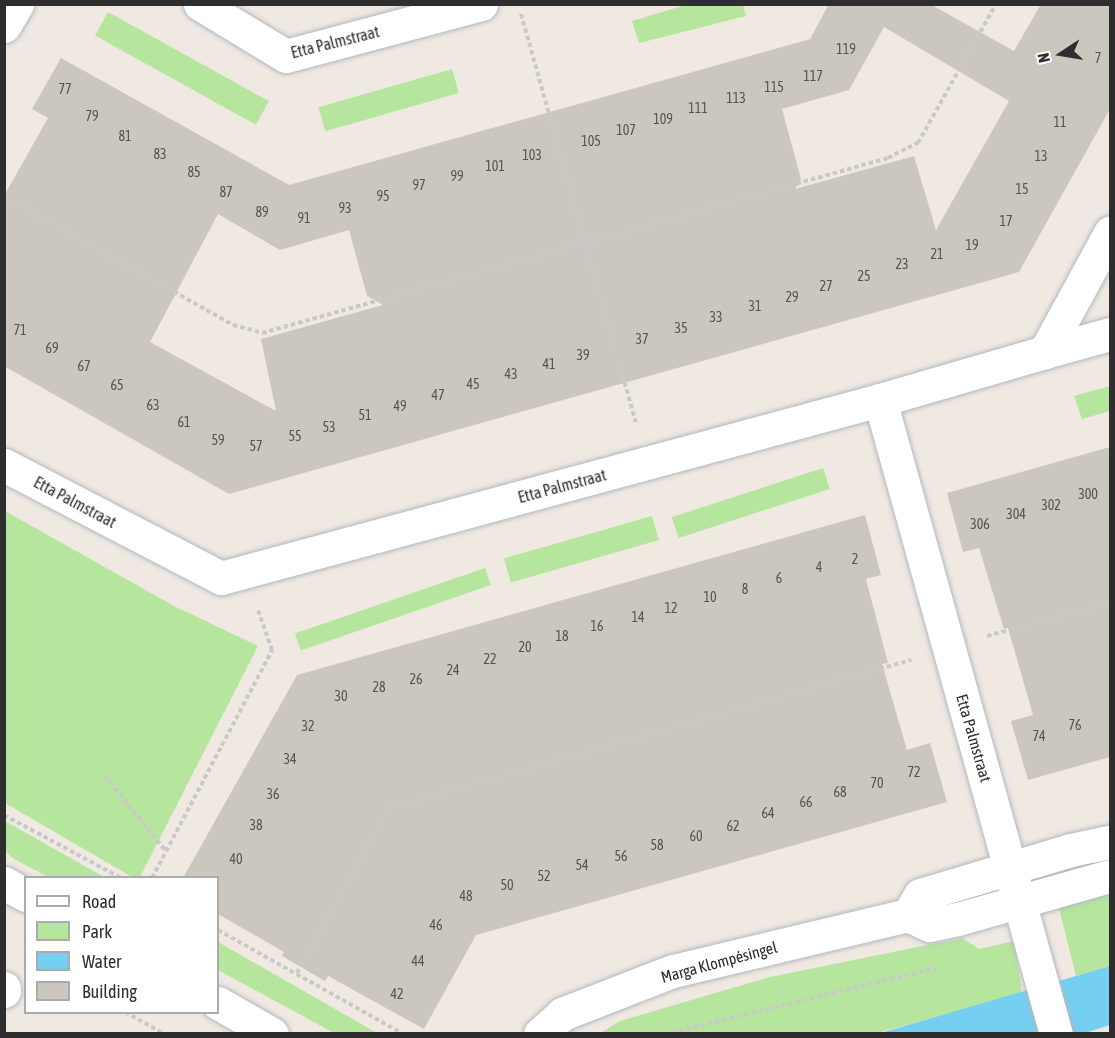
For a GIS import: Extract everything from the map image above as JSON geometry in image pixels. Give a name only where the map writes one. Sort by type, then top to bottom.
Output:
[{"type":"street","points":[[4,26],[17,4]]},
{"type":"street","name":"Etta Palmstraat","points":[[200,4],[286,56],[481,4]]},
{"type":"street","points":[[1045,352],[1110,233]]},
{"type":"street","name":"Etta Palmstraat","points":[[4,465],[221,578],[880,400],[1110,334]]},
{"type":"street","name":"Etta Palmstraat","points":[[880,400],[1021,901],[1056,1034]]},
{"type":"street","points":[[1110,843],[1010,867],[920,895],[908,915],[930,925],[1110,876]]},
{"type":"street","points":[[4,883],[24,894]]},
{"type":"street","name":"Marga Klompésingel","points":[[540,1034],[562,1014],[673,971],[908,915]]},
{"type":"street","points":[[219,1004],[272,1034]]},
{"type":"path","points":[[519,4],[648,463]]},
{"type":"path","points":[[4,196],[233,325],[262,333],[888,158],[918,143],[996,4]]},
{"type":"path","points":[[153,876],[272,650],[243,572]]},
{"type":"path","points":[[297,973],[389,808],[1110,603]]},
{"type":"path","points":[[105,776],[166,851]]},
{"type":"path","points":[[4,815],[117,876]]},
{"type":"path","points":[[219,931],[403,1034]]},
{"type":"path","points":[[663,1034],[947,965]]},
{"type":"path","points":[[129,1014],[164,1034]]},
{"type":"green space","points":[[689,4],[743,5],[746,16],[639,43],[632,21]]},
{"type":"green space","points":[[108,12],[269,101],[256,125],[95,36]]},
{"type":"green space","points":[[452,69],[459,93],[325,131],[318,107]]},
{"type":"green space","points":[[1110,386],[1110,411],[1082,419],[1074,396]]},
{"type":"green space","points":[[823,468],[830,489],[679,538],[672,517]]},
{"type":"green space","points":[[5,511],[174,606],[258,646],[141,876],[130,876],[5,803]]},
{"type":"green space","points":[[652,516],[659,540],[511,582],[504,558]]},
{"type":"green space","points":[[485,568],[491,585],[301,650],[295,633]]},
{"type":"green space","points":[[4,821],[102,876],[46,876],[14,859],[5,851]]},
{"type":"green space","points":[[1110,884],[1110,966],[1076,976],[1057,900]]},
{"type":"green space","points":[[962,938],[979,949],[1014,941],[1022,993],[877,1033],[599,1034],[620,1021],[770,977]]},
{"type":"green space","points":[[219,943],[377,1033],[334,1033],[219,971]]},
{"type":"water","points":[[1110,966],[1110,1025],[1088,1032],[877,1034]]},
{"type":"building","points":[[829,4],[930,4],[1014,51],[1041,4],[1110,4],[1110,109],[1019,272],[229,494],[4,366],[4,196],[48,118],[32,109],[61,58],[289,185],[810,39]],"holes":[[[884,27],[1009,101],[936,230],[914,156],[795,189],[801,179],[782,109],[849,90]],[[218,214],[280,250],[349,230],[367,296],[383,305],[261,339],[276,411],[150,342]]]},
{"type":"building","points":[[1110,447],[1110,757],[1028,780],[1011,721],[1033,715],[1008,628],[1004,629],[979,548],[963,552],[947,493]]},
{"type":"building","points":[[865,515],[881,575],[866,579],[888,663],[882,664],[907,750],[930,743],[947,802],[476,935],[424,1029],[328,976],[325,981],[282,956],[284,952],[219,915],[219,876],[184,876],[297,675]]}]
